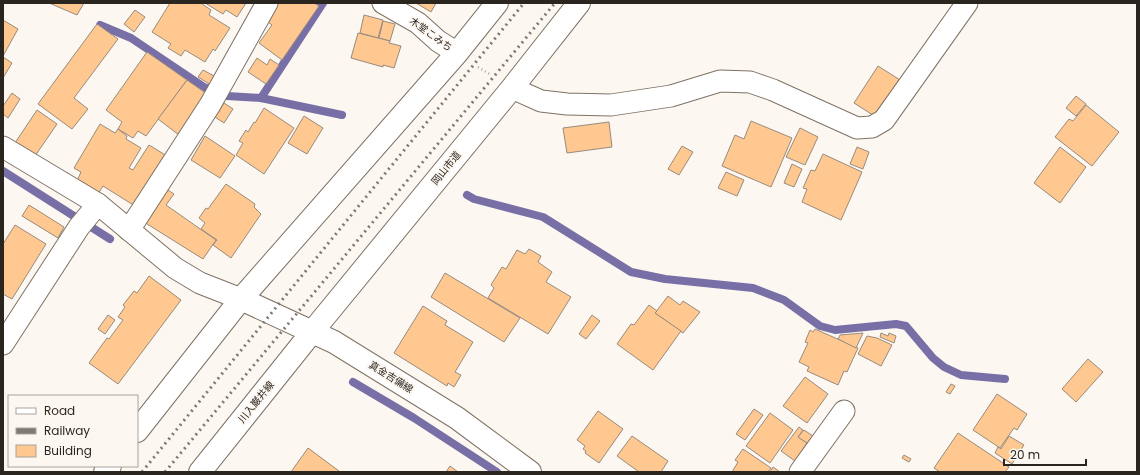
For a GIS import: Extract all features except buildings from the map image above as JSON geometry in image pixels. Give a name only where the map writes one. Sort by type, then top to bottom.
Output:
[{"type":"street","points":[[129,230],[217,92],[267,3]]},
{"type":"street","name":"木堂こみち","points":[[383,3],[418,23],[438,41],[457,53]]},
{"type":"street","points":[[138,430],[241,298],[457,53],[497,3]]},
{"type":"street","name":"岡山市道","points":[[312,332],[512,88],[579,3]]},
{"type":"street","points":[[512,88],[541,101],[567,104],[611,105],[671,96],[720,81],[750,82],[773,90],[857,128],[872,127],[884,120],[967,3]]},
{"type":"street","points":[[3,147],[89,214],[129,230],[175,268],[200,283],[241,298]]},
{"type":"street","points":[[3,344],[89,214]]},
{"type":"street","name":"真金吉備線","points":[[241,298],[334,342],[457,418],[530,472]]},
{"type":"street","name":"川入巌井線","points":[[200,472],[312,332]]},
{"type":"street","points":[[800,472],[844,411]]},
{"type":"path","points":[[457,53],[512,88]]},
{"type":"waterway","points":[[261,98],[323,3]]},
{"type":"waterway","points":[[100,25],[131,38],[204,87],[227,96],[261,98],[342,115]]},
{"type":"waterway","points":[[3,171],[110,239]]},
{"type":"waterway","points":[[467,195],[474,199],[543,217],[631,272],[665,279],[753,288],[784,300],[820,326],[835,330],[896,324],[906,326],[933,358],[944,367],[961,375],[1005,379]]},
{"type":"waterway","points":[[353,382],[414,418],[497,472]]},
{"type":"railway","points":[[142,472],[524,3]]},
{"type":"railway","points":[[165,472],[555,3]]}]
